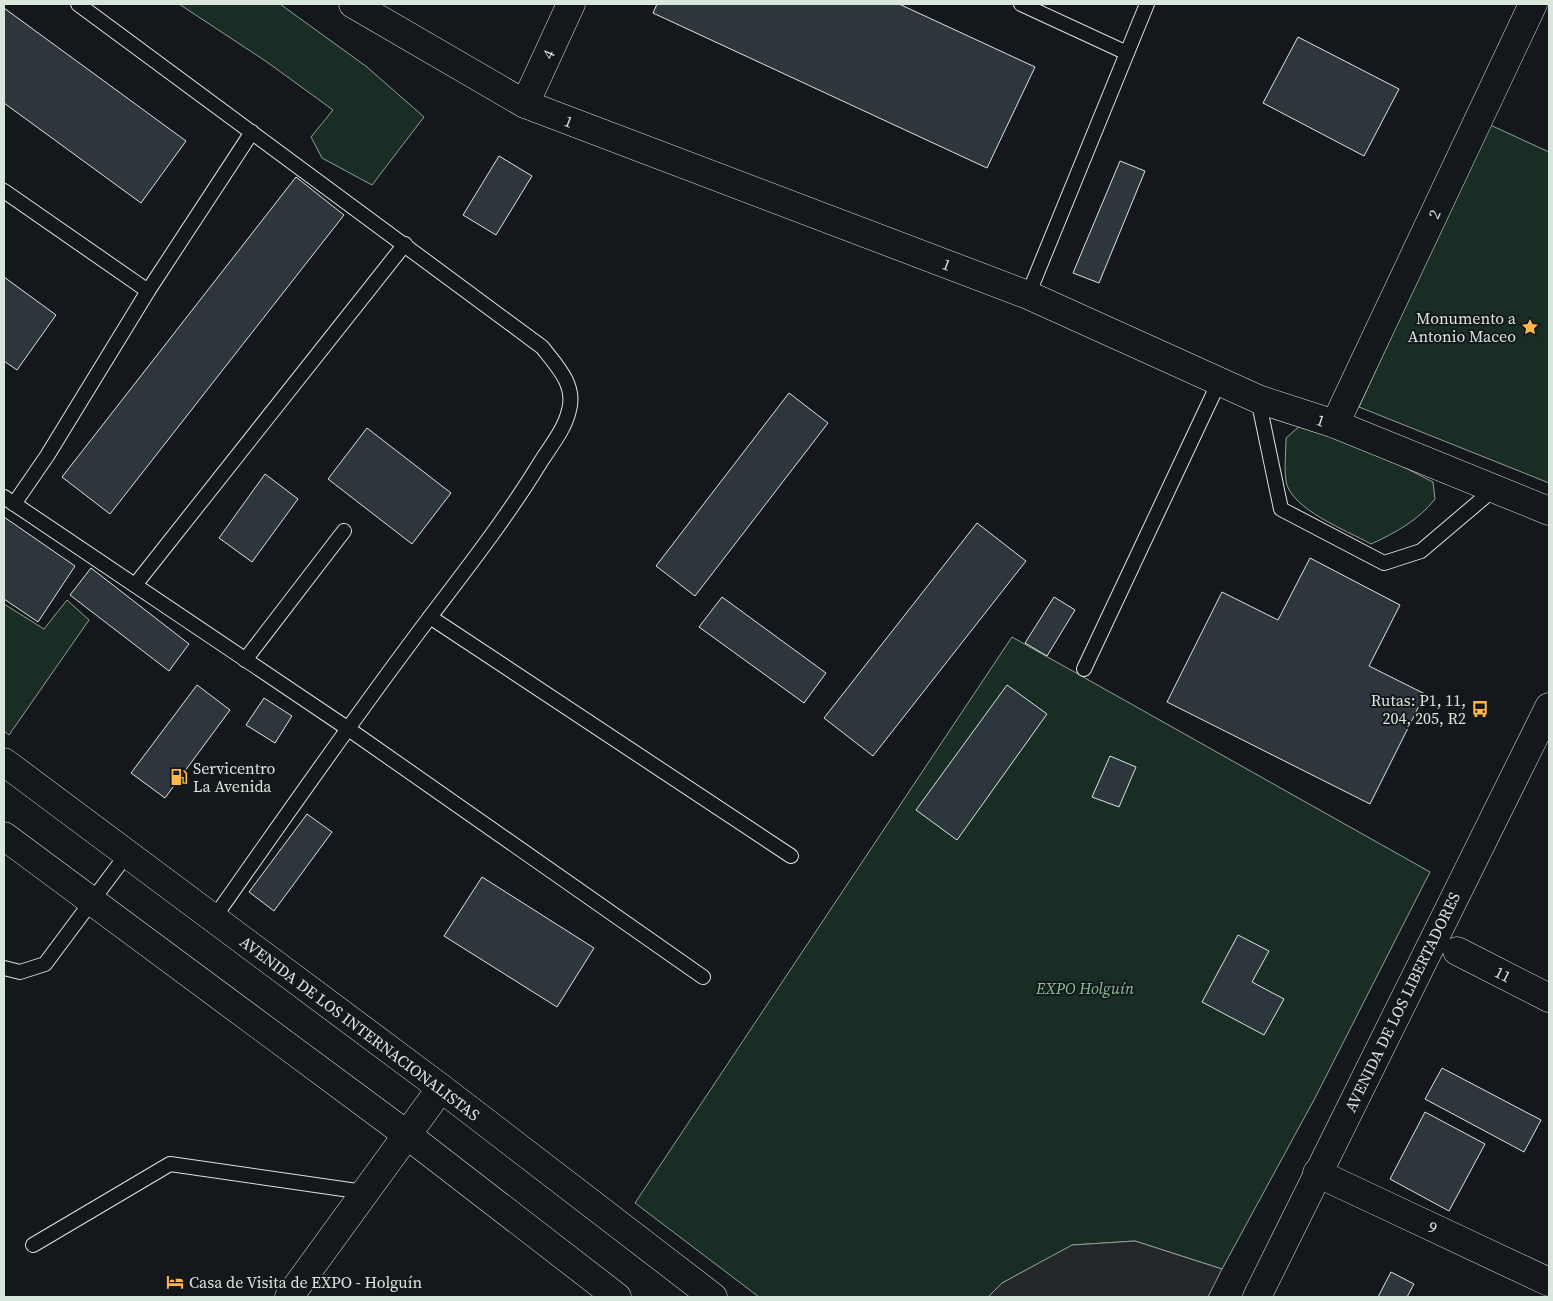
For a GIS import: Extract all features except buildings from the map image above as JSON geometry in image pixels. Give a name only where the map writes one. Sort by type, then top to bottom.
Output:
[{"type":"main road","name":"1","points":[[353,4],[525,104],[1028,295],[1258,399],[1335,424],[1549,511]]},
{"type":"main road","name":"4","points":[[525,104],[571,4]]},
{"type":"main road","name":"2","points":[[1335,424],[1533,4]]},
{"type":"main road","name":"AVENIDA DE LOS LIBERTADORES","points":[[1257,1297],[1549,707]]},
{"type":"main road","name":"AVENIDA DE LOS INTERNACIONALISTAS","points":[[4,762],[441,1088],[713,1297]]},
{"type":"main road","points":[[4,836],[406,1134],[617,1297]]},
{"type":"main road","name":"11","points":[[1457,951],[1549,998]]},
{"type":"main road","points":[[289,1297],[441,1088]]},
{"type":"main road","name":"9","points":[[1318,1173],[1549,1282]]},
{"type":"lane","points":[[78,4],[542,347],[562,373],[570,390],[569,410],[554,441],[522,492],[347,728],[214,918]]},
{"type":"lane","points":[[1021,4],[1127,53]]},
{"type":"lane","points":[[1028,295],[1146,4]]},
{"type":"lane","points":[[252,132],[148,291],[52,449],[9,500],[347,728],[703,977]]},
{"type":"lane","points":[[4,191],[148,291]]},
{"type":"lane","points":[[135,585],[405,244]]},
{"type":"lane","points":[[1084,669],[1219,382]]},
{"type":"lane","points":[[1258,399],[1281,509],[1384,563],[1421,551],[1494,489]]},
{"type":"lane","points":[[245,660],[344,531]]},
{"type":"lane","points":[[430,617],[791,856]]},
{"type":"lane","points":[[4,968],[20,972],[45,964],[127,854]]},
{"type":"lane","points":[[33,1245],[170,1164],[364,1192]]},
{"type":"green space","points":[[179,4],[280,4],[367,67],[424,117],[372,185],[322,158],[311,137],[333,110],[267,62]]},
{"type":"green space","points":[[1488,124],[1549,152],[1549,483],[1359,407]]},
{"type":"green space","points":[[1301,425],[1380,455],[1433,482],[1435,499],[1429,507],[1406,525],[1371,544],[1335,526],[1298,501],[1290,491],[1286,481],[1286,438]]},
{"type":"green space","points":[[67,600],[89,620],[9,735],[4,731],[4,604],[44,629]]},
{"type":"green space","name":"EXPO Holguín","points":[[1012,637],[1430,872],[1315,1098],[1222,1269],[1135,1241],[1073,1245],[1002,1283],[988,1297],[759,1297],[635,1203]]},
{"type":"shaded area","points":[[1135,1241],[1222,1269],[1208,1297],[988,1297],[1002,1283],[1072,1245]]},
{"type":"place","name":"Monumento a Antonio Maceo","points":[[1530,327]]},
{"type":"place","name":"Rutas: P1, 11, 204, 205, R2","points":[[1480,709]]},
{"type":"place","name":"Servicentro La Avenida","points":[[179,777]]},
{"type":"place","name":"Casa de Visita de EXPO - Holguín","points":[[175,1282]]}]
